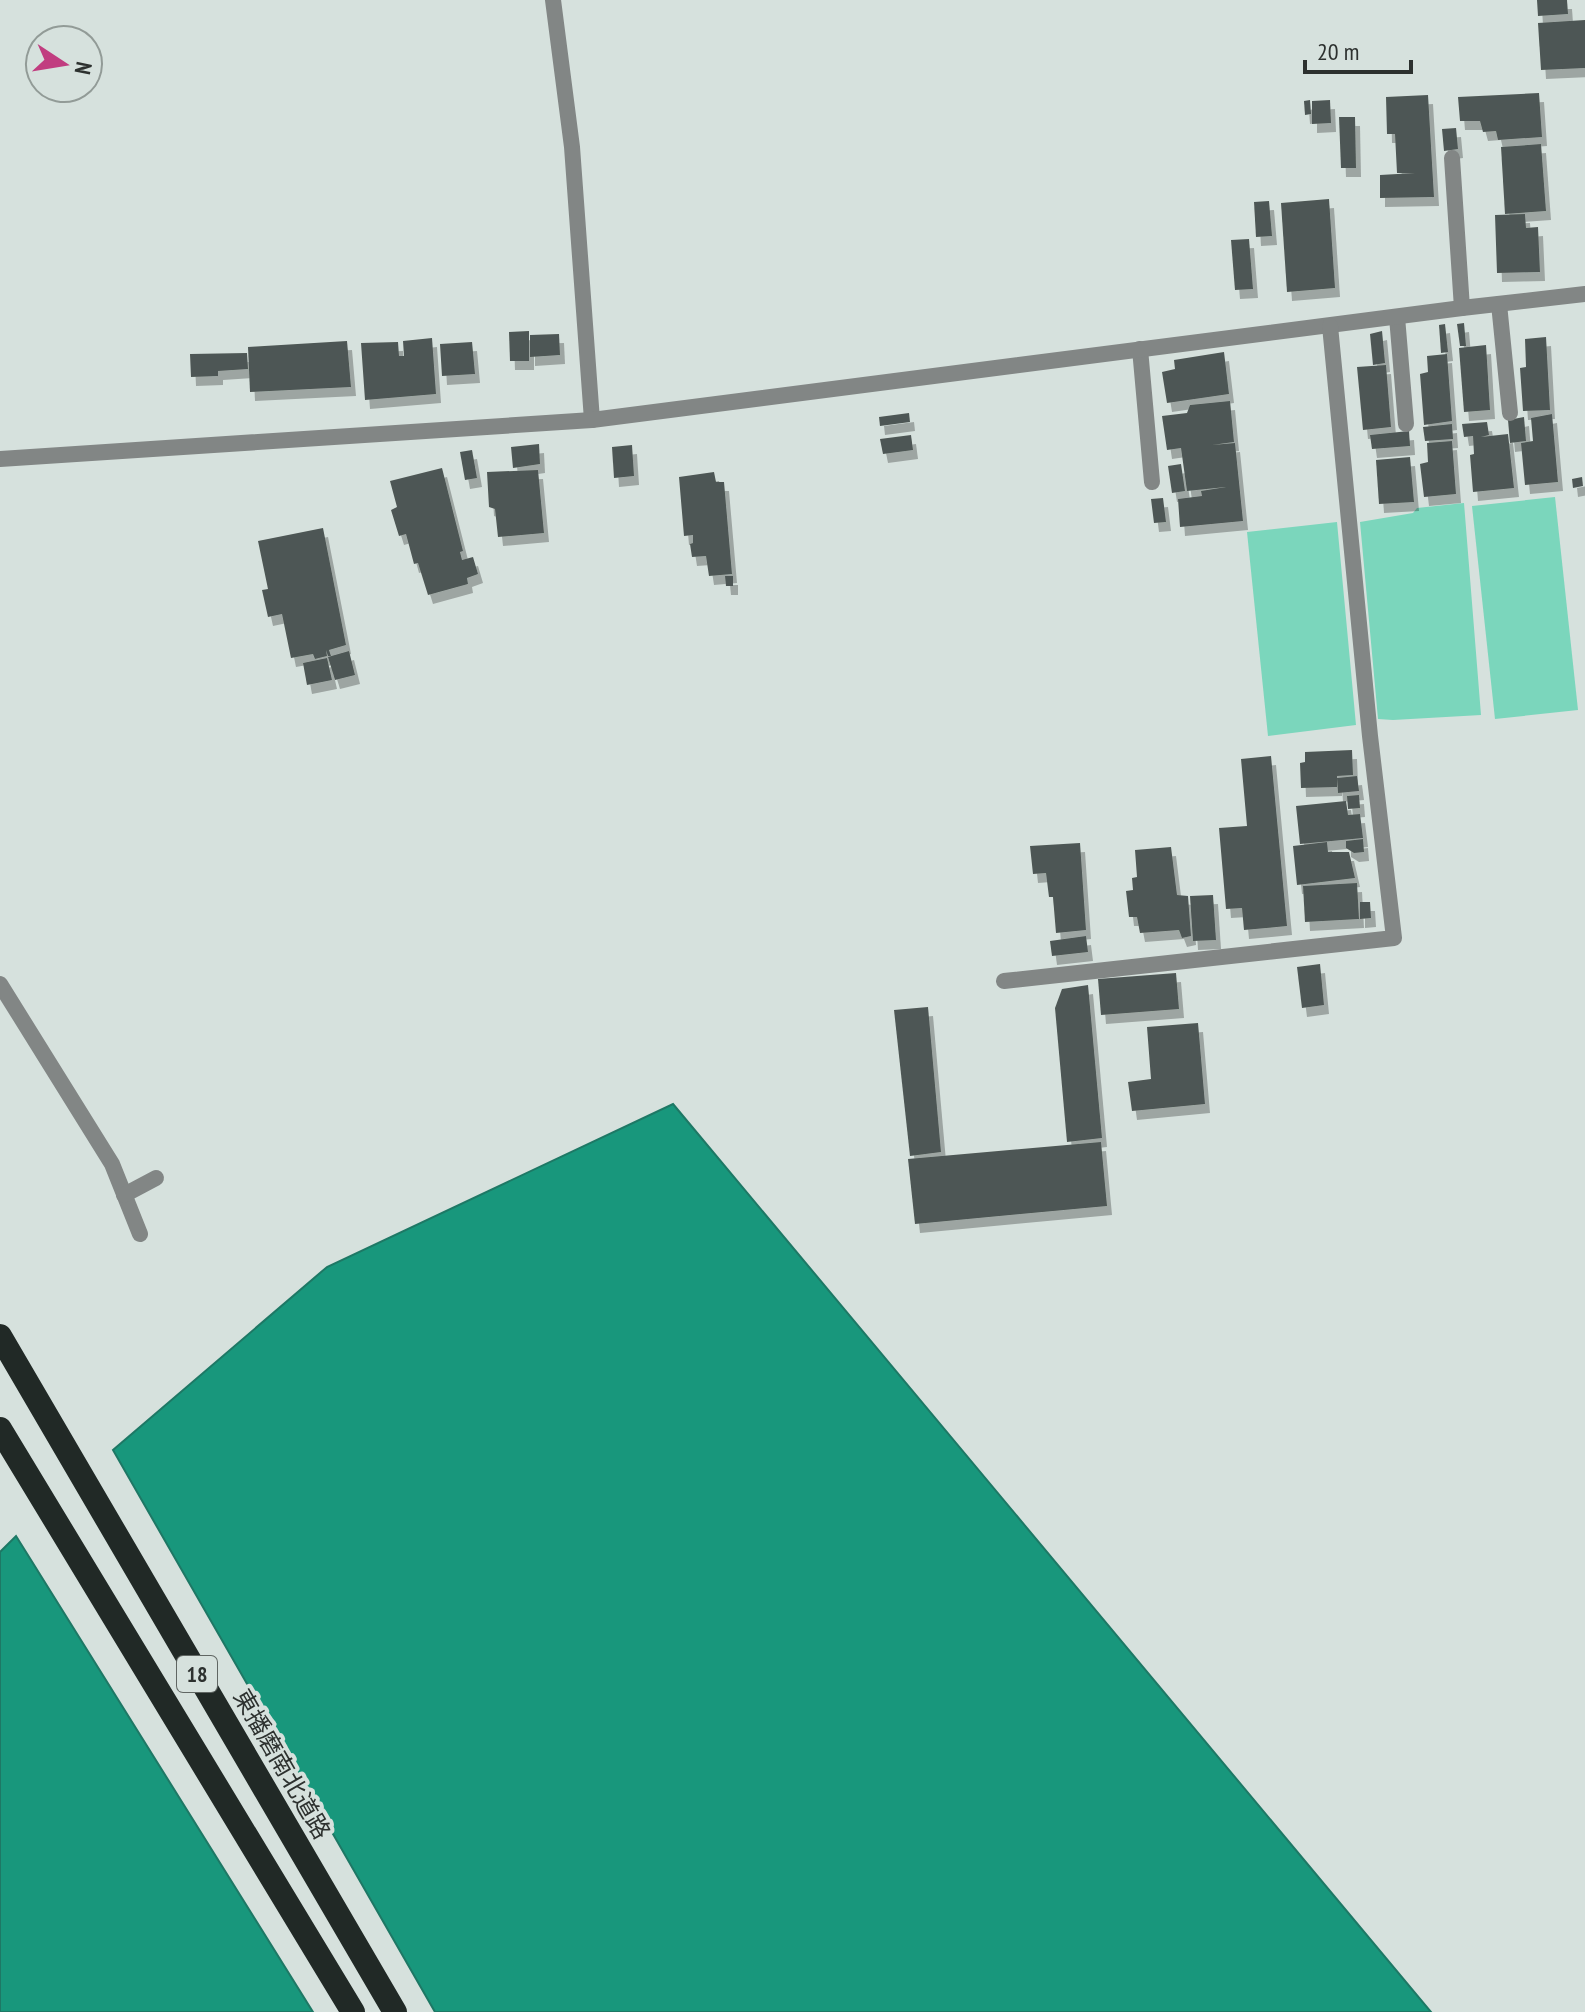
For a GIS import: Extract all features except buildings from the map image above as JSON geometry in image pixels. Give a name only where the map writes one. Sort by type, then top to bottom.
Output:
[{"type":"highway","name":"東播磨南北道路","points":[[0,1336],[395,2012]]},
{"type":"highway","name":"18","points":[[0,1429],[353,2012]]},
{"type":"street","points":[[553,0],[572,147],[592,420]]},
{"type":"street","points":[[1452,158],[1462,308]]},
{"type":"street","points":[[0,459],[592,420],[1585,294]]},
{"type":"street","points":[[1499,304],[1510,413]]},
{"type":"street","points":[[1397,317],[1406,424]]},
{"type":"street","points":[[1004,981],[1394,938],[1370,736],[1330,326]]},
{"type":"street","points":[[1140,349],[1152,482]]},
{"type":"street","points":[[0,984],[112,1164],[140,1234]]},
{"type":"street","points":[[124,1195],[156,1178]]},
{"type":"shaded area","points":[[1555,497],[1578,710],[1495,719],[1472,506]]},
{"type":"shaded area","points":[[1464,503],[1481,715],[1378,719],[1360,522],[1413,513],[1417,508]]},
{"type":"shaded area","points":[[1337,522],[1356,725],[1268,736],[1247,532]]},
{"type":"shaded area","points":[[673,1104],[1431,2012],[435,2012],[113,1450],[327,1267]]},
{"type":"shaded area","points":[[16,1536],[313,2012],[0,2012],[0,1552]]}]
